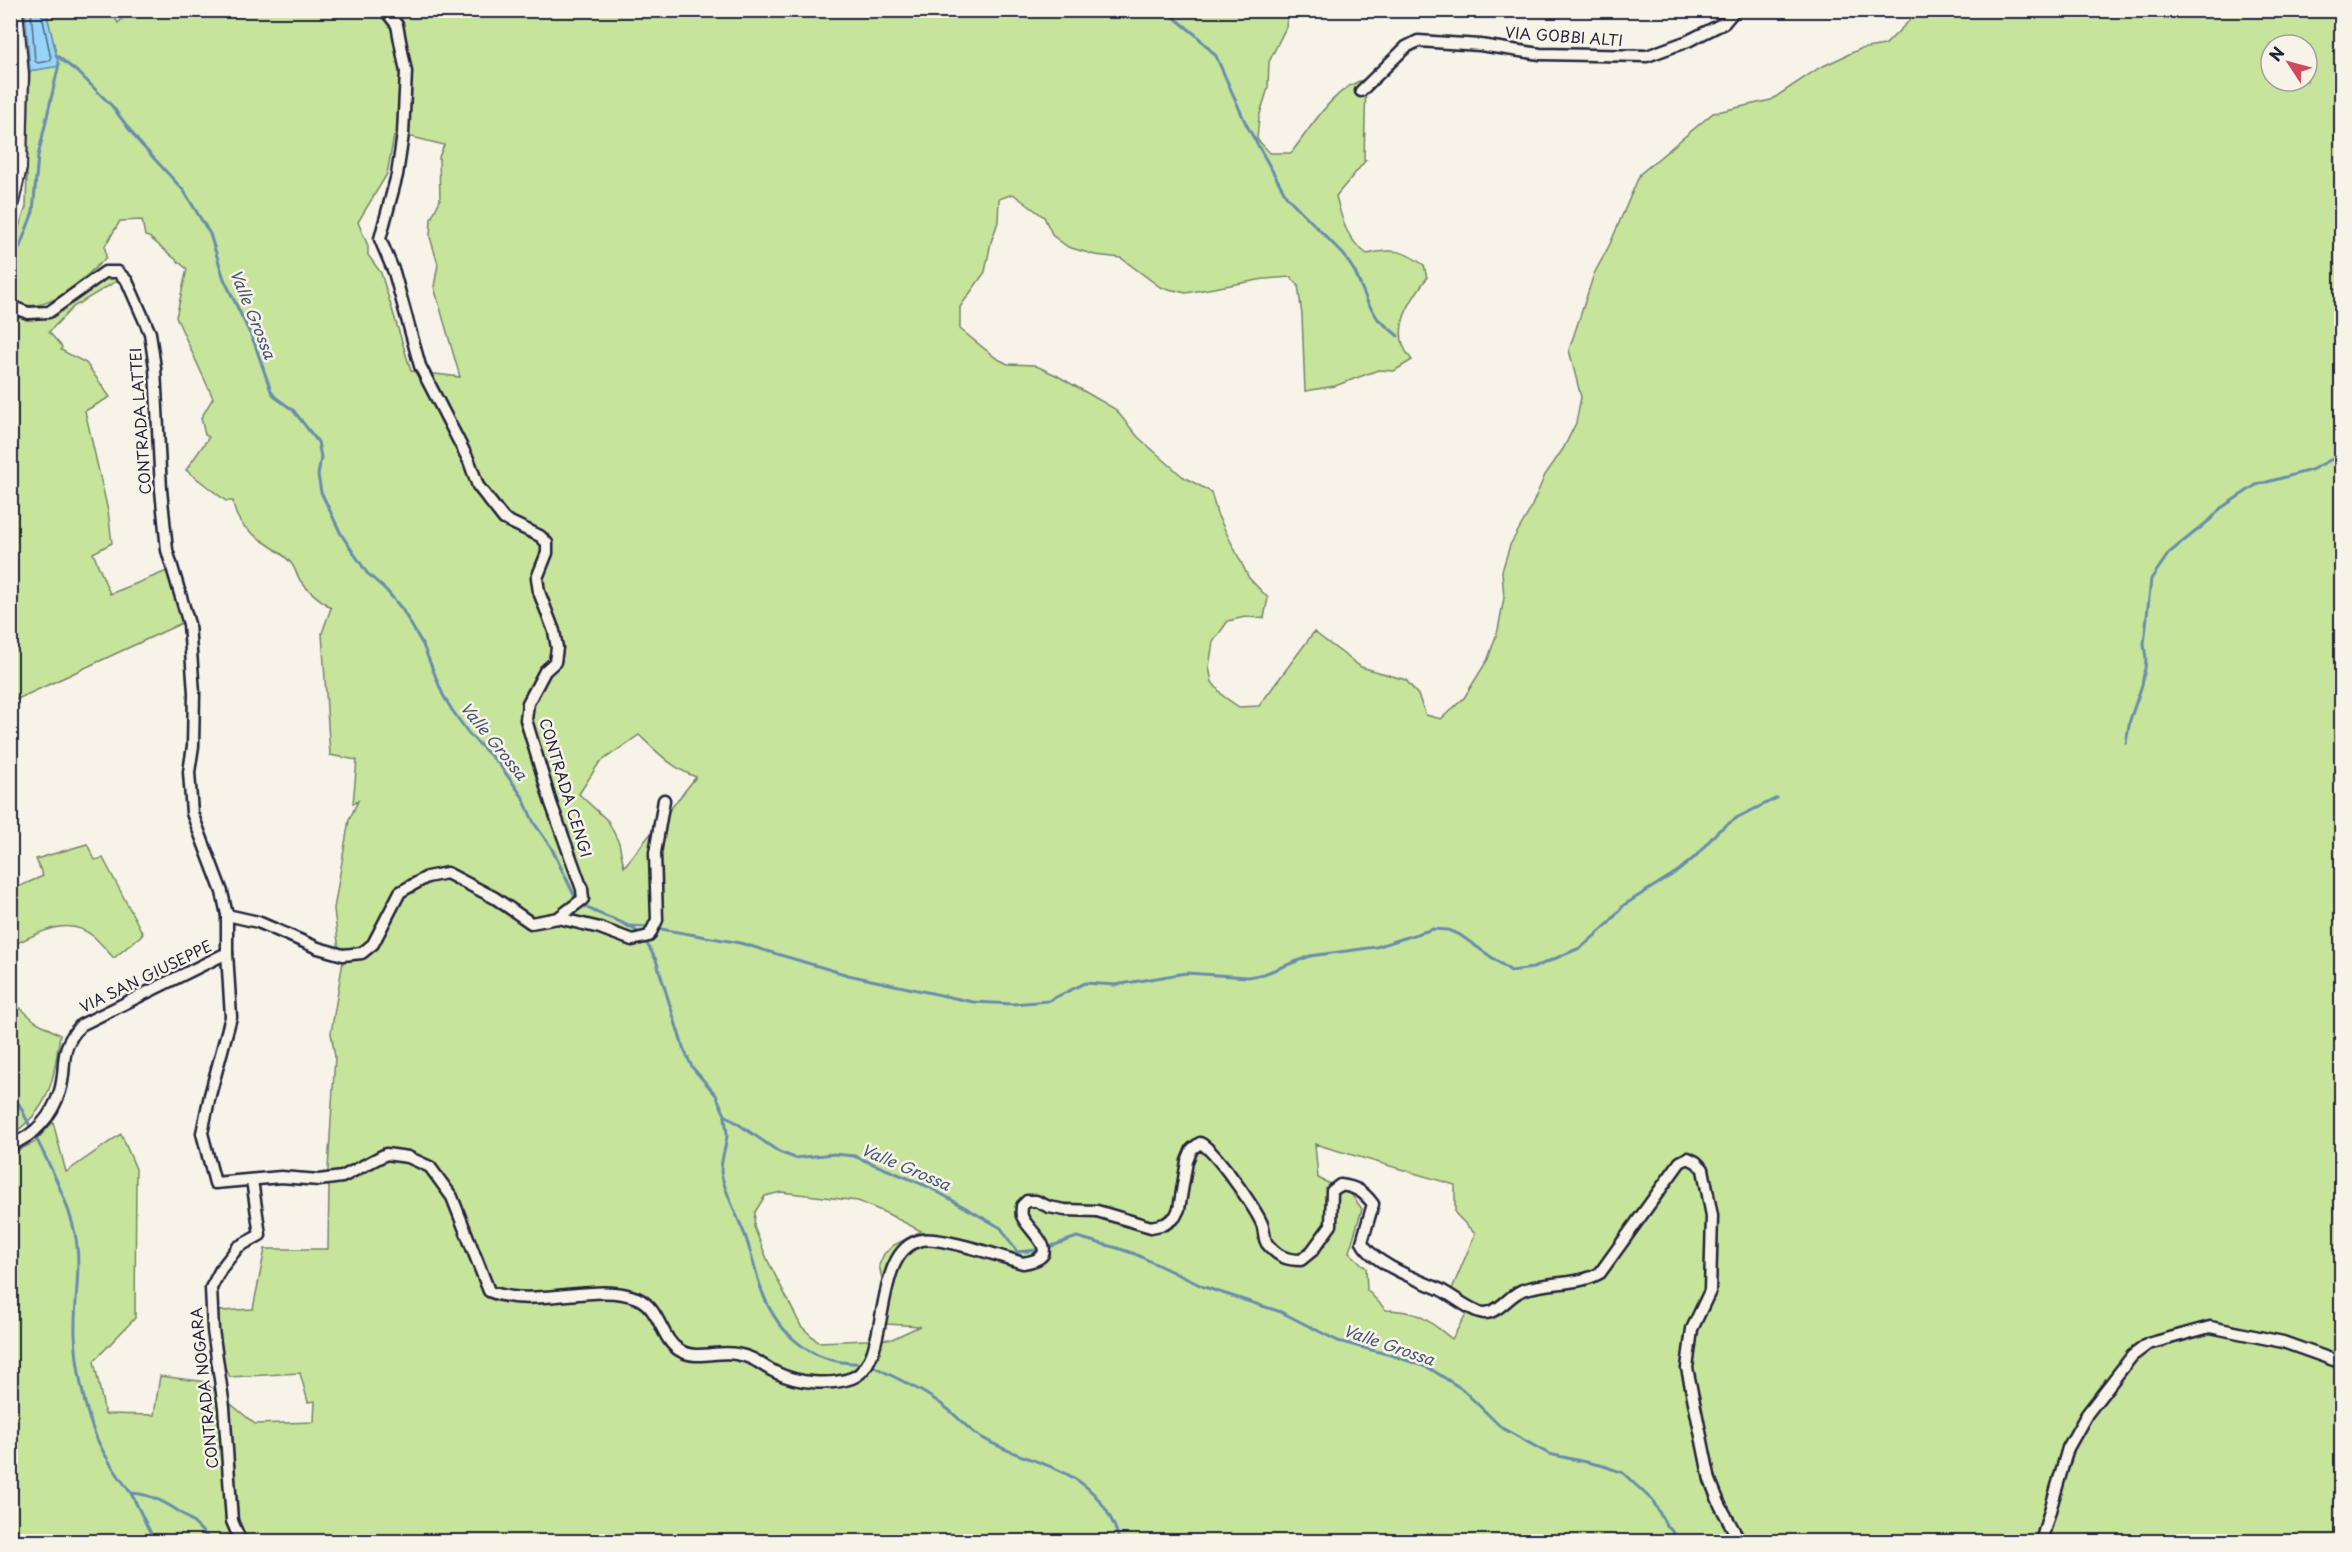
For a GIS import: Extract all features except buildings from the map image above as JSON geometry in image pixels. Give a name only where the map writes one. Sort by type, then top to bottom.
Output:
[{"type":"street","points":[[10,207],[19,168],[21,74],[15,10]]},
{"type":"street","name":"CONTRADA CENGI","points":[[385,10],[396,25],[406,72],[403,134],[397,175],[380,239],[394,272],[420,366],[470,461],[478,486],[504,519],[540,536],[547,543],[548,553],[537,578],[539,592],[554,631],[557,648],[555,662],[545,671],[528,703],[526,720],[583,898],[558,918]]},
{"type":"street","name":"VIA GOBBI ALTI","points":[[1361,91],[1406,47],[1418,41],[1480,45],[1540,54],[1647,56],[1688,41],[1724,23],[1735,10]]},
{"type":"street","name":"CONTRADA LATTEI","points":[[10,306],[28,313],[49,312],[105,272],[118,273],[127,281],[150,333],[167,550],[189,624],[194,693],[193,747],[189,772],[192,813],[222,892],[227,915]]},
{"type":"street","points":[[664,800],[655,853],[657,920],[649,936],[632,940],[600,928],[558,918],[531,923],[495,898],[447,873],[427,878],[400,892],[373,944],[362,953],[343,955],[318,948],[258,922],[227,915],[231,1017],[202,1133],[215,1183],[281,1177],[319,1180],[342,1177],[387,1154],[408,1157],[430,1167],[452,1197],[489,1291],[502,1297],[531,1298],[611,1293],[638,1298],[653,1311],[676,1349],[689,1356],[733,1353],[754,1358],[775,1372],[798,1380],[828,1382],[853,1378],[864,1370],[874,1348],[888,1283],[898,1257],[907,1245],[923,1239],[944,1242],[1023,1263],[1035,1261],[1044,1250],[1040,1237],[1022,1216],[1022,1206],[1027,1201],[1036,1201],[1057,1208],[1097,1211],[1151,1227],[1165,1224],[1175,1217],[1179,1209],[1187,1161],[1192,1149],[1200,1143],[1216,1156],[1252,1208],[1262,1226],[1266,1244],[1285,1260],[1301,1260],[1312,1251],[1331,1225],[1332,1191],[1340,1185],[1354,1187],[1364,1193],[1373,1204],[1362,1242],[1367,1251],[1403,1274],[1439,1289],[1483,1313],[1492,1312],[1521,1290],[1589,1279],[1600,1273],[1680,1162],[1688,1158],[1703,1169],[1712,1216],[1710,1291],[1692,1329],[1687,1368],[1710,1480],[1720,1505],[1740,1542]]},
{"type":"street","name":"VIA SAN GIUSEPPE","points":[[10,1145],[25,1140],[45,1121],[60,1091],[64,1051],[71,1036],[81,1025],[227,953]]},
{"type":"street","name":"CONTRADA NOGARA","points":[[241,1542],[232,1521],[224,1407],[213,1330],[211,1288],[221,1269],[238,1247],[260,1235],[252,1180]]},
{"type":"street","points":[[2041,1542],[2068,1448],[2092,1407],[2132,1356],[2148,1344],[2210,1327],[2283,1342],[2342,1363]]},
{"type":"green space","points":[[131,10],[1288,11],[1286,27],[1269,62],[1268,88],[1259,117],[1257,139],[1270,153],[1291,153],[1333,99],[1354,83],[1366,79],[1364,160],[1366,160],[1336,196],[1343,221],[1350,235],[1367,254],[1384,251],[1404,253],[1424,265],[1427,278],[1408,307],[1401,329],[1405,350],[1412,360],[1394,371],[1378,370],[1335,386],[1305,391],[1302,315],[1298,285],[1291,277],[1264,279],[1186,293],[1160,287],[1121,258],[1095,255],[1068,247],[1053,236],[1044,217],[1013,194],[999,199],[998,222],[985,272],[960,307],[960,329],[996,358],[1008,364],[1034,365],[1115,409],[1138,437],[1182,476],[1211,492],[1217,514],[1249,578],[1268,598],[1264,618],[1245,617],[1228,621],[1213,642],[1209,667],[1212,682],[1223,696],[1239,707],[1259,706],[1314,632],[1361,667],[1406,680],[1418,695],[1426,715],[1441,719],[1464,698],[1488,659],[1498,630],[1504,598],[1502,571],[1510,545],[1530,510],[1545,475],[1563,449],[1576,423],[1581,397],[1569,350],[1594,274],[1610,244],[1640,174],[1713,113],[1771,100],[1819,68],[1860,49],[1885,45],[1919,11],[2341,11],[2341,1541],[11,1541],[10,1154],[34,1143],[53,1122],[66,1172],[121,1134],[136,1169],[135,1318],[94,1361],[105,1414],[154,1415],[160,1376],[207,1382],[255,1424],[314,1422],[315,1401],[308,1402],[300,1373],[230,1377],[210,1339],[206,1312],[253,1309],[265,1249],[328,1249],[329,1186],[327,1185],[335,1057],[331,1033],[343,961],[340,960],[334,909],[349,820],[358,801],[353,804],[357,760],[330,755],[322,633],[331,608],[306,588],[283,555],[248,530],[236,513],[233,501],[226,501],[186,470],[209,437],[205,435],[201,418],[213,398],[176,317],[187,269],[145,236],[142,220],[120,221],[105,246],[106,258],[62,295],[37,305],[24,305],[11,300],[11,249],[26,207],[30,71],[59,66],[46,11],[111,11],[118,23]],"holes":[[[394,136],[412,137],[444,145],[439,157],[440,200],[431,219],[430,237],[438,264],[434,287],[460,377],[411,371],[381,273],[368,255],[368,246],[358,222],[387,174]],[[639,735],[672,764],[696,777],[624,867],[619,843],[608,821],[579,794],[599,763]],[[1315,1144],[1455,1185],[1455,1213],[1475,1234],[1452,1289],[1471,1305],[1452,1339],[1423,1318],[1408,1312],[1386,1310],[1367,1290],[1366,1268],[1349,1252],[1362,1209],[1351,1194],[1318,1178]],[[781,1192],[858,1201],[921,1231],[894,1245],[884,1254],[879,1265],[883,1283],[879,1317],[887,1324],[920,1326],[892,1339],[818,1342],[801,1326],[768,1261],[754,1227],[755,1212],[765,1196]]]},
{"type":"green space","points":[[109,276],[120,279],[73,307],[49,332],[62,347],[61,350],[86,363],[110,397],[85,411],[108,511],[112,543],[93,553],[110,594],[167,571],[182,623],[11,702],[10,313],[31,320],[53,315]]},
{"type":"green space","points":[[87,844],[95,860],[103,858],[143,934],[114,958],[94,937],[74,927],[52,928],[11,946],[11,890],[43,876],[36,859]]},
{"type":"green space","points":[[18,1006],[35,1021],[60,1035],[52,1079],[43,1103],[25,1125],[11,1135],[11,1011]]},
{"type":"water","points":[[25,11],[46,11],[59,66],[30,71]]},
{"type":"waterway","points":[[1165,10],[1196,35],[1216,56],[1246,124],[1287,197],[1344,255],[1378,319],[1398,336]]},
{"type":"waterway","name":"Valle Grossa","points":[[56,55],[81,75],[112,106],[138,141],[184,191],[210,234],[224,279],[254,342],[271,391],[275,397],[293,410],[318,442],[321,457],[318,475],[321,492],[341,534],[367,573],[402,609],[423,645],[443,695],[469,734],[499,764],[522,796],[534,823],[551,847],[576,899]]},
{"type":"waterway","points":[[10,264],[17,254],[33,212],[38,156],[59,64]]},
{"type":"waterway","points":[[2126,743],[2145,668],[2144,644],[2151,579],[2169,553],[2221,508],[2256,485],[2311,470],[2342,454]]},
{"type":"waterway","points":[[661,929],[740,943],[848,975],[973,1002],[1013,1004],[1048,1001],[1085,983],[1115,985],[1186,973],[1248,977],[1264,974],[1310,956],[1376,947],[1433,929],[1448,930],[1460,935],[1511,971],[1533,968],[1582,947],[1608,924],[1624,905],[1678,871],[1695,857],[1718,831],[1738,817],[1777,798]]},
{"type":"waterway","name":"Valle Grossa","points":[[581,904],[627,925],[641,935]]},
{"type":"waterway","points":[[630,926],[650,927]]},
{"type":"waterway","name":"Valle Grossa","points":[[645,940],[656,960],[683,1047],[692,1067],[716,1095],[725,1115],[779,1152],[795,1158],[834,1154],[854,1156],[929,1187],[1001,1228],[1017,1252],[1037,1250]]},
{"type":"waterway","points":[[10,1094],[19,1104],[50,1167],[75,1233],[78,1258],[75,1320],[77,1359],[85,1401],[97,1439],[131,1493],[142,1494],[175,1509],[204,1533],[211,1542]]},
{"type":"waterway","points":[[725,1116],[727,1135],[721,1166],[722,1177],[745,1235],[764,1297],[773,1314],[783,1328],[810,1351],[826,1358],[863,1363]]},
{"type":"waterway","name":"Valle Grossa","points":[[1049,1247],[1077,1237],[1117,1248],[1135,1254],[1204,1287],[1281,1312],[1338,1341],[1429,1368],[1462,1389],[1502,1428],[1549,1454],[1604,1466],[1623,1473],[1653,1501],[1665,1523],[1681,1542]]},
{"type":"waterway","points":[[869,1364],[918,1389],[949,1410],[976,1434],[998,1446],[1061,1471],[1079,1482],[1096,1496],[1109,1515],[1120,1542]]},
{"type":"waterway","points":[[131,1493],[155,1542]]}]
